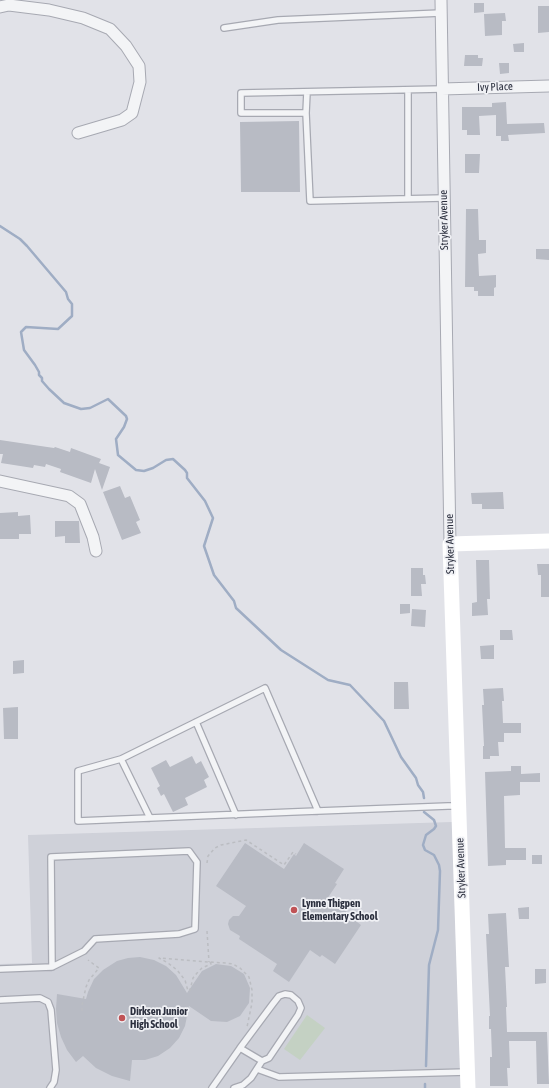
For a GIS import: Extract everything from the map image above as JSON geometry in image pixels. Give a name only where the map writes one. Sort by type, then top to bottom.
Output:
[{"type":"street","name":"Stryker Avenue","points":[[441,0],[450,544],[468,1088]]},
{"type":"street","points":[[0,8],[9,5],[49,10],[83,18],[110,29],[130,52],[138,66],[140,82],[132,113],[122,120],[78,133]]},
{"type":"street","name":"Ivy Place","points":[[442,89],[549,86]]},
{"type":"street","points":[[0,481],[69,496],[80,504],[93,537],[96,551]]},
{"type":"street","points":[[450,544],[549,541]]},
{"type":"lane","points":[[224,28],[278,20],[441,13]]},
{"type":"lane","points":[[306,113],[241,113],[241,93],[442,89]]},
{"type":"lane","points":[[408,90],[408,199]]},
{"type":"lane","points":[[306,92],[310,201],[444,198]]},
{"type":"lane","points":[[318,812],[265,688],[121,759],[78,771],[78,821],[318,812],[458,806]]},
{"type":"lane","points":[[196,722],[236,815]]},
{"type":"lane","points":[[121,759],[150,818]]},
{"type":"lane","points":[[0,969],[52,967],[84,951],[95,938],[179,934],[195,929],[197,862],[189,851],[51,857],[52,967]]},
{"type":"lane","points":[[212,1088],[279,996],[285,994],[291,995],[298,1001],[301,1008],[298,1015],[269,1058],[262,1061],[251,1078],[243,1085],[234,1088]]},
{"type":"lane","points":[[0,1000],[40,998],[48,1002],[51,1010],[56,1070],[54,1082],[50,1088]]},
{"type":"lane","points":[[240,1048],[262,1061]]},
{"type":"lane","points":[[257,1069],[279,1077],[467,1072]]},
{"type":"path","points":[[207,863],[208,856],[215,848],[221,845],[246,840],[284,865],[293,852],[296,854]]},
{"type":"path","points":[[207,932],[210,962],[211,964],[202,968],[197,973],[193,978],[190,990],[188,991],[185,980],[177,970],[159,958],[210,962],[233,964],[240,968],[249,977],[252,985],[252,998],[247,1029]]},
{"type":"path","points":[[82,1011],[86,987],[89,980],[98,968],[88,960]]},
{"type":"shaded area","points":[[452,822],[461,1088],[0,1088],[0,964],[32,963],[28,835]]},
{"type":"green space","points":[[307,1015],[325,1028],[300,1060],[284,1049]]},
{"type":"building","points":[[474,3],[484,3],[484,12],[474,13]]},
{"type":"building","points":[[538,6],[549,6],[549,32],[538,33]]},
{"type":"building","points":[[505,13],[506,21],[502,21],[502,35],[485,36],[484,14]]},
{"type":"building","points":[[524,43],[524,52],[514,52],[513,44]]},
{"type":"building","points":[[465,55],[478,55],[478,58],[483,58],[482,66],[464,66]]},
{"type":"building","points":[[499,63],[509,63],[509,73],[500,74]]},
{"type":"building","points":[[506,102],[507,124],[544,123],[545,133],[508,135],[509,141],[501,141],[501,136],[496,136],[496,115],[479,116],[480,135],[467,135],[467,130],[462,130],[462,107],[492,107],[492,103]]},
{"type":"building","points":[[299,121],[300,192],[241,192],[240,122]]},
{"type":"building","points":[[465,154],[480,154],[479,173],[465,173]]},
{"type":"building","points":[[466,209],[478,209],[479,240],[486,240],[486,253],[478,254],[479,276],[496,275],[494,296],[478,296],[478,291],[474,291],[474,287],[465,287]]},
{"type":"building","points":[[536,249],[549,249],[549,260],[536,259]]},
{"type":"building","points":[[0,440],[55,447],[70,452],[71,448],[101,459],[99,463],[110,467],[102,490],[95,469],[91,483],[60,472],[61,469],[46,464],[45,467],[34,465],[33,468],[1,463],[3,454],[0,454]]},
{"type":"building","points":[[120,486],[125,498],[130,496],[140,520],[136,522],[141,533],[122,540],[103,492]]},
{"type":"building","points":[[503,492],[504,509],[482,509],[482,504],[472,504],[471,493]]},
{"type":"building","points":[[18,512],[18,516],[30,515],[31,534],[19,534],[19,539],[0,539],[0,513]]},
{"type":"building","points":[[55,521],[79,521],[80,543],[65,543],[65,536],[55,537]]},
{"type":"building","points":[[476,560],[489,560],[490,599],[487,599],[488,615],[472,616],[472,603],[477,602]]},
{"type":"building","points":[[537,564],[549,564],[549,597],[541,597],[541,575],[538,575]]},
{"type":"building","points":[[411,568],[423,568],[423,575],[425,575],[426,584],[421,584],[422,596],[411,596]]},
{"type":"building","points":[[400,604],[410,604],[410,613],[400,614]]},
{"type":"building","points":[[412,609],[426,610],[425,627],[411,626]]},
{"type":"building","points":[[500,630],[512,630],[513,640],[500,640]]},
{"type":"building","points":[[494,645],[494,659],[481,659],[480,646]]},
{"type":"building","points":[[24,660],[24,673],[13,674],[13,661]]},
{"type":"building","points":[[394,682],[408,682],[409,709],[394,709]]},
{"type":"building","points":[[503,688],[503,723],[521,723],[521,733],[504,733],[504,742],[498,742],[499,756],[490,756],[490,759],[483,759],[483,689]]},
{"type":"building","points":[[18,707],[18,739],[4,739],[3,708]]},
{"type":"building","points":[[192,756],[196,764],[201,761],[209,777],[204,780],[207,787],[185,798],[188,805],[173,812],[164,794],[161,796],[157,788],[160,786],[151,768],[166,760],[170,767]]},
{"type":"building","points":[[511,766],[521,766],[521,774],[540,773],[540,782],[520,782],[520,795],[504,796],[505,848],[526,848],[526,860],[506,860],[506,865],[488,866],[485,772],[511,771]]},
{"type":"building","name":"Lynne Thigpen Elementary School","points":[[245,843],[284,869],[294,854],[296,856],[304,843],[344,869],[335,883],[337,884],[327,899],[350,914],[349,916],[361,925],[335,964],[322,955],[320,957],[310,950],[289,982],[273,971],[277,964],[239,939],[240,936],[230,930],[228,924],[229,920],[233,916],[239,916],[246,906],[216,886]]},
{"type":"building","points":[[532,855],[542,855],[542,864],[532,864]]},
{"type":"building","points":[[529,907],[529,919],[519,919],[518,908]]},
{"type":"building","points":[[506,913],[509,967],[505,967],[507,1032],[547,1032],[549,1084],[537,1084],[536,1041],[509,1041],[510,1068],[507,1068],[508,1086],[490,1086],[490,1057],[492,1057],[491,1029],[489,1029],[490,1016],[486,934],[489,934],[488,914]]},
{"type":"building","name":"Dirksen Junior High School","points":[[140,957],[154,960],[166,966],[176,975],[187,993],[202,971],[216,964],[231,966],[244,974],[250,988],[249,1003],[240,1016],[227,1022],[211,1021],[189,1006],[185,1026],[179,1038],[170,1048],[158,1056],[145,1060],[132,1060],[130,1081],[112,1076],[96,1068],[83,1056],[76,1062],[67,1050],[57,1023],[57,994],[86,999],[94,979],[103,970],[117,961]]},
{"type":"building","points":[[535,969],[546,969],[546,983],[535,984]]},
{"type":"waterway","points":[[0,226],[20,239],[27,246],[66,292],[68,299],[72,304],[72,316],[58,329],[26,327],[21,332],[24,350],[35,365],[39,375],[42,378],[42,381],[64,403],[81,409],[90,408],[108,399],[126,416],[127,419],[124,427],[116,439],[118,455],[136,470],[144,471],[153,468],[166,460],[173,459],[185,470],[187,473],[187,478],[205,501],[213,518],[204,546],[214,575],[234,601],[236,608],[281,650],[328,680],[350,685],[384,721],[401,757],[416,778],[418,785],[423,792],[424,798]]},
{"type":"waterway","points":[[424,812],[434,820],[436,826],[426,835],[423,845],[425,850],[434,855],[440,871],[438,930],[429,965],[426,1066]]},
{"type":"place","name":"Lynne Thigpen Elementary School","points":[[294,910]]},
{"type":"place","name":"Dirksen Junior High School","points":[[122,1018]]}]
